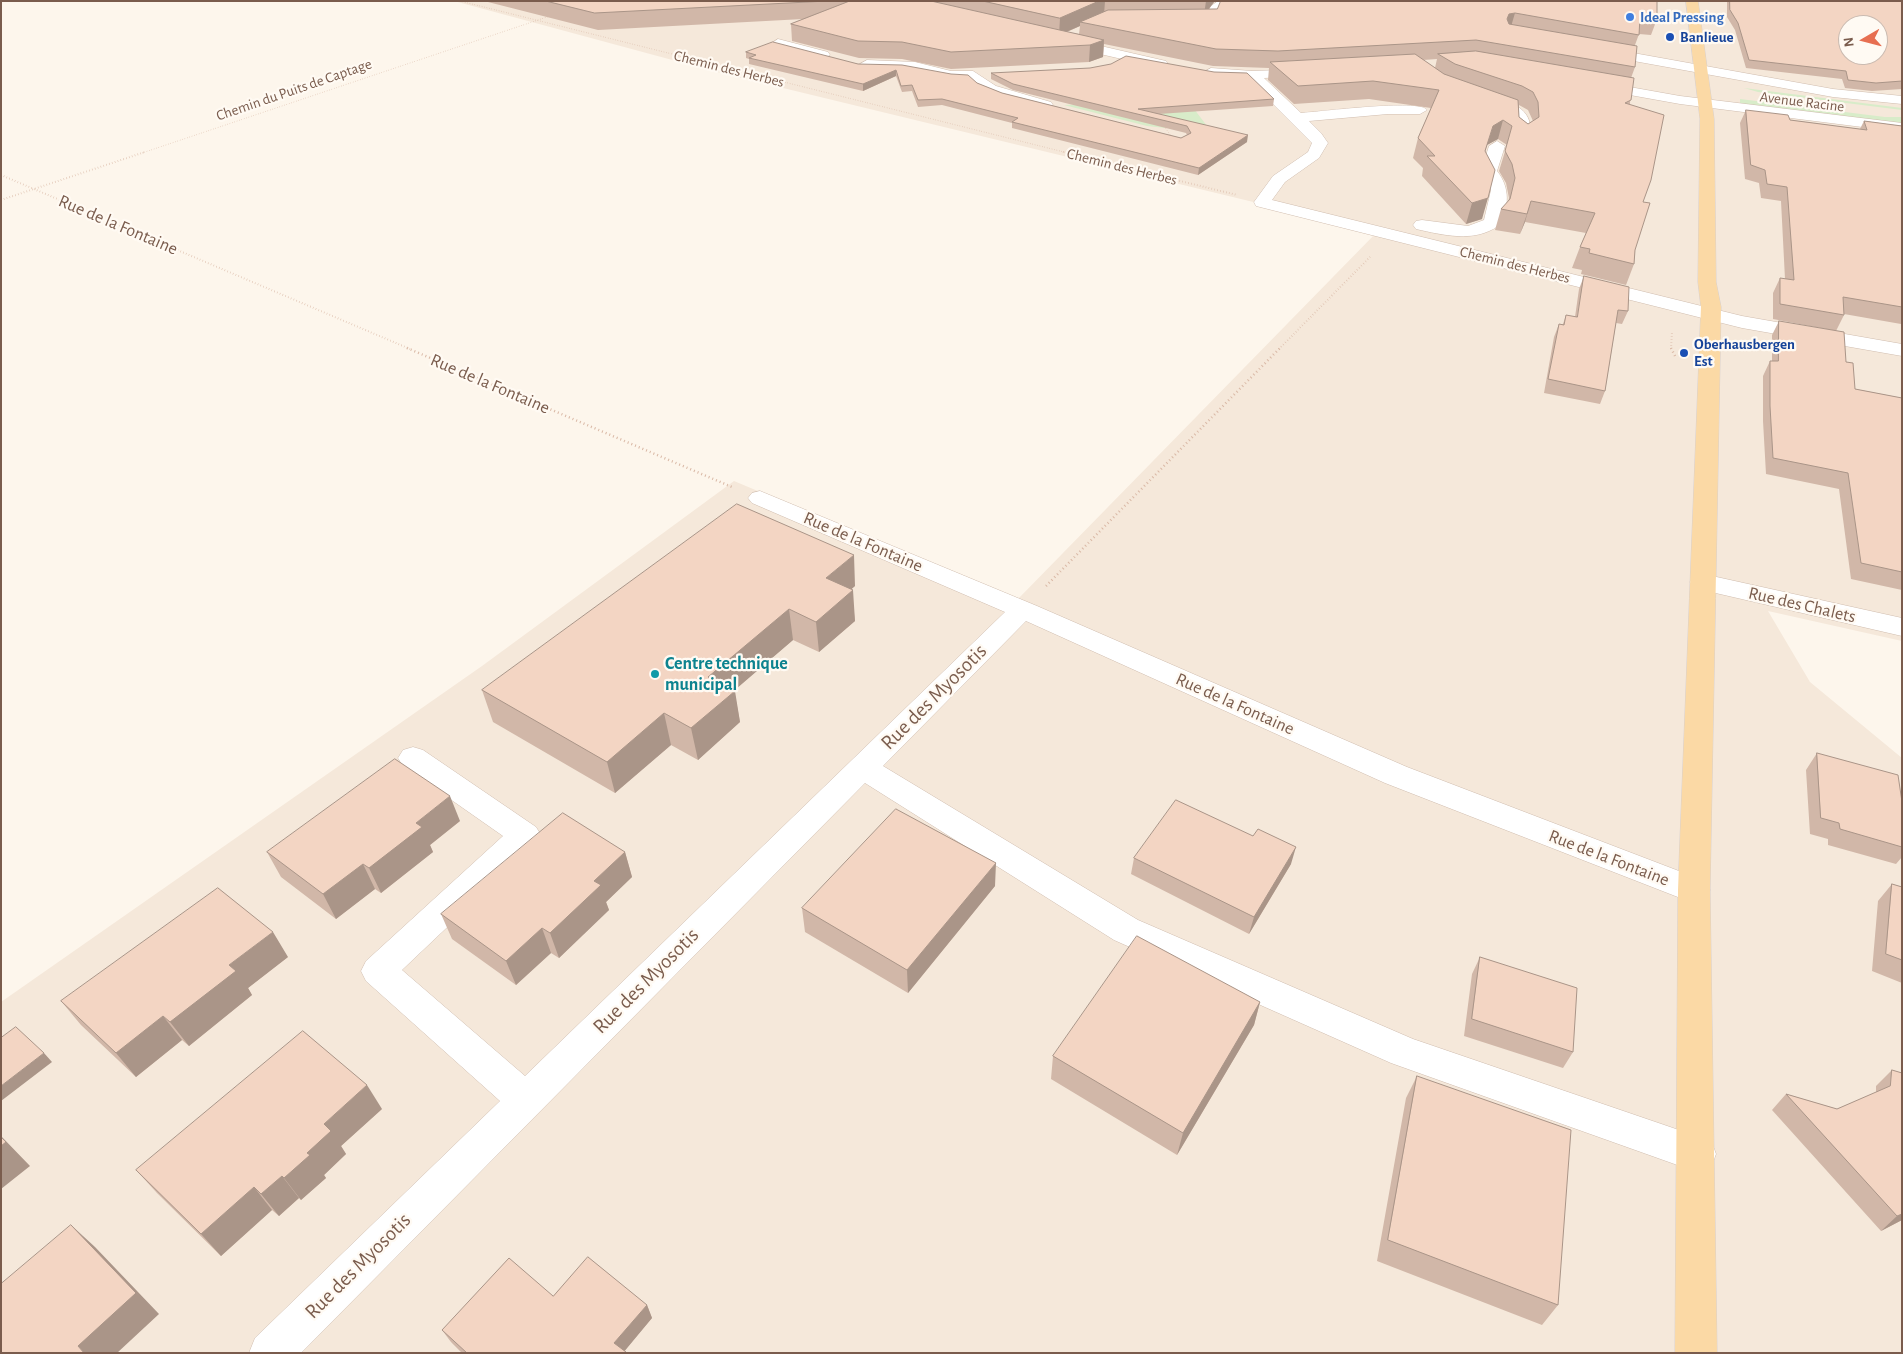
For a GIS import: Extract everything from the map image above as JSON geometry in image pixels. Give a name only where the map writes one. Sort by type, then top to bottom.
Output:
[{"type":"main road","points":[[1692,1],[1704,95],[1707,282],[1711,306],[1709,314],[1694,890],[1697,1154],[1696,1353]]},
{"type":"street","points":[[1168,22],[1210,21],[1214,9],[1226,1]]},
{"type":"street","points":[[1079,32],[1057,40],[1175,67]]},
{"type":"street","points":[[778,43],[838,59]]},
{"type":"street","points":[[1587,49],[1701,71],[1757,78],[1833,93],[1902,100]]},
{"type":"street","points":[[1105,65],[1123,56]]},
{"type":"street","points":[[853,63],[902,65],[951,75],[992,74]]},
{"type":"street","points":[[1194,70],[1252,74],[1321,72]]},
{"type":"street","points":[[1252,74],[1316,136],[1320,143],[1319,149],[1314,156],[1287,171],[1267,195]]},
{"type":"street","points":[[973,75],[991,89],[1055,108]]},
{"type":"street","points":[[1585,83],[1704,95]]},
{"type":"street","name":"Avenue Racine","points":[[1704,95],[1902,114]]},
{"type":"street","name":"Avenue Racine","points":[[1704,95],[1902,128]]},
{"type":"street","points":[[1469,96],[1510,109],[1522,115],[1524,122],[1523,136]]},
{"type":"street","points":[[1298,118],[1388,110],[1420,110]]},
{"type":"street","points":[[1267,195],[1320,203],[1443,229],[1479,229],[1492,222],[1501,192],[1497,180],[1489,171],[1497,146]]},
{"type":"street","name":"Chemin des Herbes","points":[[1267,195],[1393,234],[1709,314],[1742,322],[1902,350]]},
{"type":"street","name":"Rue de la Fontaine","points":[[760,498],[1022,610],[1396,776],[1694,890]]},
{"type":"street","name":"Rue des Chalets","points":[[1703,582],[1902,627]]},
{"type":"street","name":"Rue des Myosotis","points":[[270,1353],[1022,610]]},
{"type":"street","points":[[413,758],[525,835],[378,970],[526,1100]]},
{"type":"street","points":[[863,768],[1126,930],[1404,1052],[1697,1154]]},
{"type":"path","name":"Chemin des Herbes","points":[[460,1],[535,21],[1267,195]]},
{"type":"path","name":"Chemin du Puits de Captage","points":[[1,200],[552,15]]},
{"type":"path","points":[[1161,121],[1171,136]]},
{"type":"path","name":"Rue de la Fontaine","points":[[1,175],[760,498]]},
{"type":"path","points":[[1022,610],[1393,234]]},
{"type":"shaded area","points":[[454,1],[1902,1],[1902,641],[1768,611],[1810,682],[1902,758],[1902,1353],[1,1353],[1,1002],[482,666],[734,481],[1017,600],[1377,232],[713,71]]},
{"type":"green space","points":[[1744,88],[1902,108],[1902,110],[1758,92]]},
{"type":"green space","points":[[1178,99],[1188,101],[1207,126],[1166,128],[1147,126],[1064,105]]},
{"type":"green space","points":[[1740,99],[1885,117],[1902,117],[1902,123],[1740,104]]},
{"type":"building","points":[[546,1],[827,1],[595,13]]},
{"type":"building","points":[[850,1],[931,1],[1104,40],[1090,45],[951,52],[902,42],[858,41],[791,24]]},
{"type":"building","points":[[983,1],[1099,1],[1060,18]]},
{"type":"building","points":[[1221,1],[1657,1],[1657,19],[1640,17],[1639,35],[1515,13],[1509,14],[1507,19],[1509,24],[1637,46],[1635,67],[1476,40],[1278,51],[1216,49],[1080,22],[1108,10],[1217,9]]},
{"type":"building","points":[[1730,1],[1902,1],[1902,81],[1876,83],[1848,80],[1846,71],[1749,60],[1738,23],[1730,10]]},
{"type":"building","points":[[773,42],[858,64],[902,65],[951,74],[968,75],[977,83],[1002,93],[1181,138],[1191,133],[1187,126],[1013,84],[991,73],[1090,68],[1111,64],[1126,56],[1214,72],[1247,73],[1274,99],[1138,109],[1248,135],[1199,168],[1012,122],[1018,118],[942,99],[918,100],[912,85],[901,86],[896,70],[863,84],[749,58],[756,55],[746,52]]},
{"type":"building","points":[[1476,51],[1634,78],[1631,100],[1625,103],[1664,115],[1651,180],[1643,202],[1650,203],[1635,250],[1634,264],[1589,253],[1590,249],[1580,247],[1595,213],[1531,201],[1527,214],[1501,209],[1510,199],[1515,178],[1512,164],[1505,151],[1512,126],[1503,120],[1493,126],[1485,151],[1495,170],[1488,198],[1472,203],[1427,156],[1435,156],[1418,138],[1439,90],[1373,81],[1298,86],[1270,62],[1415,54],[1444,74],[1518,100],[1519,117],[1528,124],[1539,117],[1538,102],[1533,92],[1522,86],[1455,64],[1438,54]]},
{"type":"building","points":[[1746,110],[1788,115],[1790,120],[1867,130],[1864,121],[1902,126],[1902,307],[1843,297],[1844,315],[1780,304],[1780,278],[1794,280],[1787,187],[1767,184],[1765,170],[1751,165]]},
{"type":"building","points":[[1584,276],[1629,287],[1628,311],[1618,310],[1605,391],[1548,379],[1559,324],[1564,325],[1566,315],[1577,317]]},
{"type":"building","points":[[1779,321],[1844,332],[1846,362],[1853,363],[1855,389],[1902,398],[1902,572],[1861,563],[1848,473],[1773,458],[1770,361],[1778,361]]},
{"type":"building","name":"Centre technique municipal","points":[[737,504],[854,555],[826,578],[853,590],[816,622],[789,609],[708,677],[735,691],[691,728],[664,713],[607,762],[482,690]]},
{"type":"building","points":[[1817,753],[1898,775],[1902,802],[1902,847],[1840,829],[1839,823],[1821,818]]},
{"type":"building","points":[[395,759],[450,796],[416,823],[422,827],[369,868],[363,864],[323,894],[267,852]]},
{"type":"building","points":[[1176,800],[1253,836],[1258,829],[1296,847],[1254,917],[1134,858]]},
{"type":"building","points":[[896,809],[996,863],[907,970],[802,908]]},
{"type":"building","points":[[563,813],[625,852],[594,881],[601,885],[550,933],[542,928],[506,961],[441,914]]},
{"type":"building","points":[[1892,884],[1902,887],[1902,960],[1886,954]]},
{"type":"building","points":[[218,888],[273,932],[229,965],[236,971],[170,1022],[163,1016],[116,1053],[61,1001]]},
{"type":"building","points":[[1137,936],[1260,1002],[1183,1133],[1053,1056]]},
{"type":"building","points":[[1480,957],[1577,988],[1573,1052],[1472,1019]]},
{"type":"building","points":[[16,1027],[44,1053],[1,1086],[1,1038]]},
{"type":"building","points":[[303,1031],[367,1085],[324,1124],[331,1131],[307,1153],[310,1155],[284,1178],[282,1176],[261,1194],[254,1187],[201,1234],[136,1170]]},
{"type":"building","points":[[1892,1070],[1902,1073],[1902,1214],[1897,1216],[1786,1094],[1837,1109],[1890,1086]]},
{"type":"building","points":[[1417,1076],[1571,1130],[1558,1305],[1388,1240]]},
{"type":"building","points":[[1,1137],[6,1142],[1,1146]]},
{"type":"building","points":[[71,1225],[136,1293],[78,1346],[84,1353],[1,1353],[1,1284]]},
{"type":"building","points":[[588,1257],[647,1305],[614,1343],[625,1353],[467,1353],[442,1330],[509,1258],[553,1296]]},
{"type":"place","name":"Ideal Pressing","points":[[1630,17]]},
{"type":"place","name":"Banlieue","points":[[1670,37]]},
{"type":"place","name":"Oberhausbergen Est","points":[[1684,353]]},
{"type":"place","name":"Centre technique municipal","points":[[655,674]]}]
